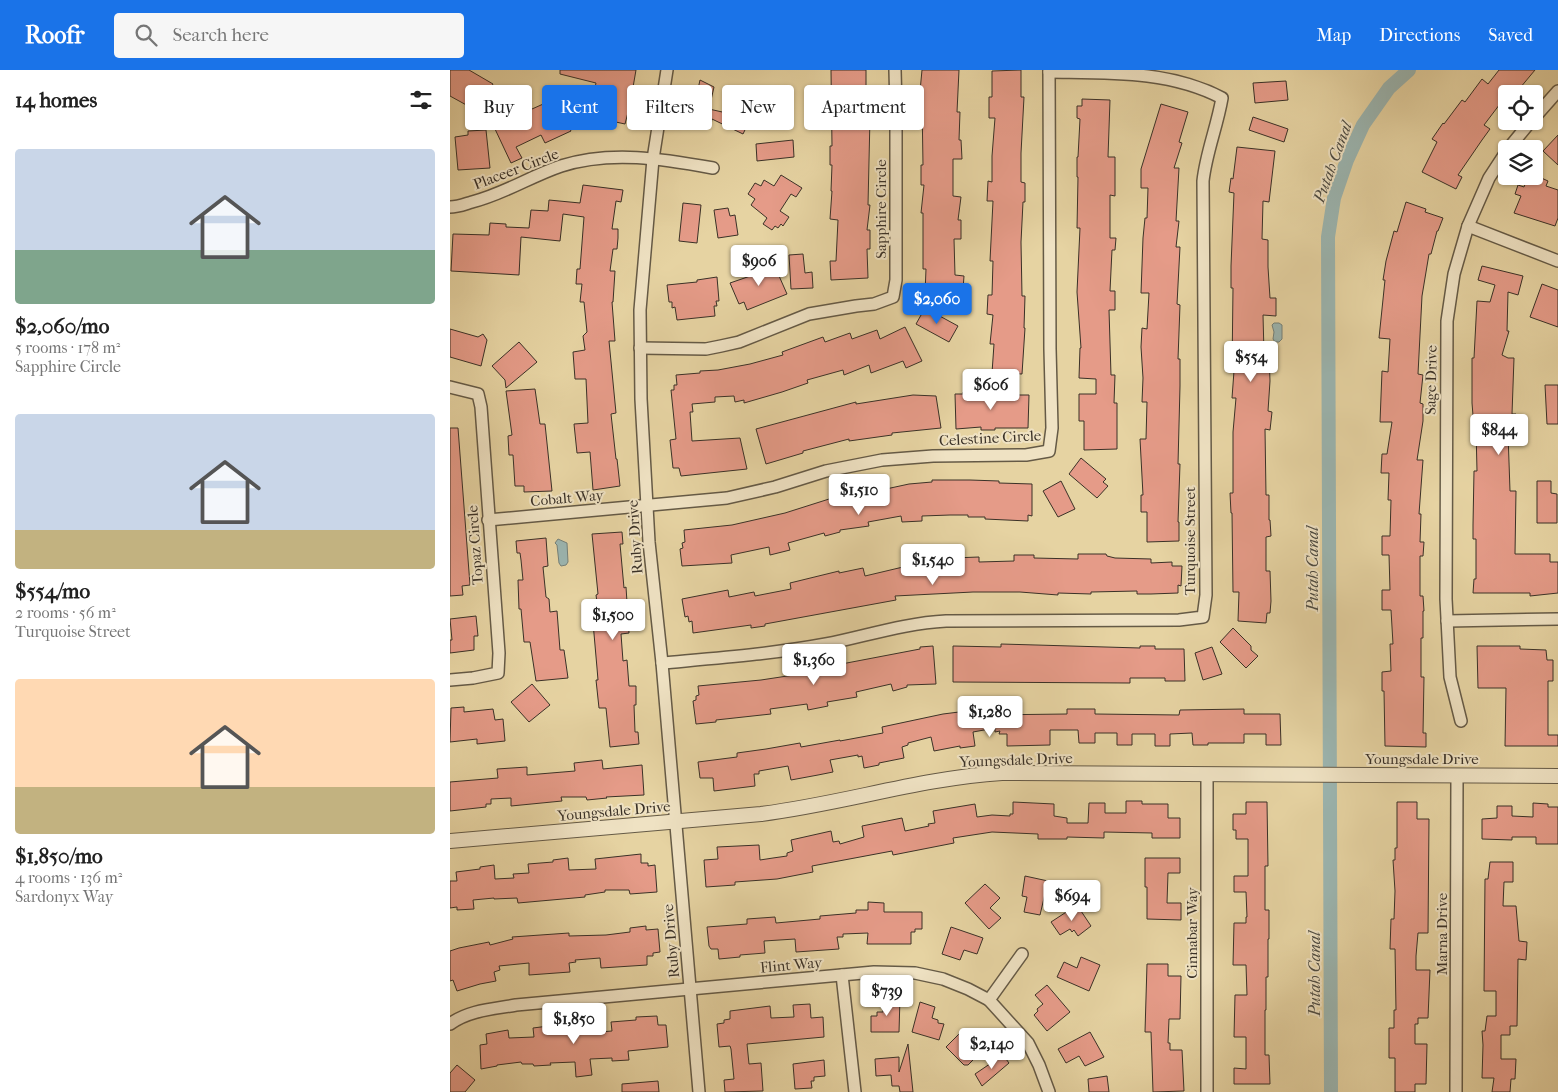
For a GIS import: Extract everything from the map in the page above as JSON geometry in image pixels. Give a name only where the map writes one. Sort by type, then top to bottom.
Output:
[{"type":"street","name":"Ruby Drive","points":[[667,70],[653,159],[640,310],[640,348],[649,542],[662,663],[699,1092]]},
{"type":"street","name":"Sapphire Circle","points":[[640,348],[706,349],[721,346],[739,342],[809,314],[874,304],[894,297],[896,280],[896,109],[894,70]]},
{"type":"street","name":"Celestine Circle","points":[[648,506],[727,498],[775,487],[826,471],[882,460],[933,456],[1026,455],[1049,451],[1052,428],[1049,71]]},
{"type":"street","name":"Turquoise Street","points":[[662,663],[827,644],[920,622],[1179,620],[1203,617],[1206,595],[1203,181],[1205,163],[1222,98],[1194,84],[1145,75],[1049,71]]},
{"type":"street","points":[[1543,108],[1558,91]]},
{"type":"street","name":"Sage Drive","points":[[1515,140],[1524,130]]},
{"type":"street","name":"Placeer Circle","points":[[450,207],[490,198],[561,166],[595,158],[630,157],[713,168]]},
{"type":"street","name":"Sage Drive","points":[[1461,721],[1450,677],[1446,599],[1447,321],[1454,274],[1468,226],[1489,178],[1498,164]]},
{"type":"street","points":[[1468,226],[1558,261]]},
{"type":"street","name":"Topaz Circle","points":[[450,388],[478,394],[482,424],[498,653],[498,673],[450,680]]},
{"type":"street","name":"Cobalt Way","points":[[488,520],[648,506]]},
{"type":"street","points":[[1448,621],[1558,619]]},
{"type":"street","name":"Youngsdale Drive","points":[[450,842],[785,811],[945,780],[1002,773],[1558,776]]},
{"type":"street","name":"Cinnabar Way","points":[[1207,774],[1207,1092]]},
{"type":"street","name":"Marna Drive","points":[[1456,1092],[1457,776]]},
{"type":"street","points":[[989,1000],[1022,954]]},
{"type":"street","name":"Flint Way","points":[[450,1024],[472,1013],[516,1005],[874,972],[915,973],[943,979],[968,988],[989,1000],[1028,1043],[1049,1092]]},
{"type":"street","points":[[842,975],[855,1092]]},
{"type":"water","points":[[1274,323],[1282,325],[1282,339],[1279,342],[1275,342],[1273,339],[1272,325]]},
{"type":"water","points":[[558,539],[567,543],[568,562],[566,565],[561,566],[559,563],[557,545],[555,543]]},
{"type":"building","points":[[450,70],[469,70],[493,84],[465,85],[465,104],[450,96]]},
{"type":"building","points":[[560,70],[636,70],[633,85],[627,85],[627,116],[625,124],[617,122],[617,85],[596,85],[596,83],[560,74]]},
{"type":"building","points":[[831,70],[866,70],[866,85],[831,85]]},
{"type":"building","points":[[922,70],[959,70],[957,112],[960,112],[959,140],[961,140],[962,159],[953,159],[953,196],[961,197],[958,220],[961,220],[961,239],[954,239],[955,275],[964,276],[962,303],[930,300],[933,294],[925,294],[926,269],[923,269],[923,213],[921,213],[924,185],[921,185],[921,165],[923,165],[924,85],[921,85]]},
{"type":"building","points":[[1021,70],[1021,97],[1024,97],[1021,182],[1025,183],[1021,242],[1022,296],[1025,296],[1022,374],[992,373],[994,344],[990,344],[993,315],[987,314],[988,295],[992,295],[993,261],[990,261],[993,201],[987,201],[988,181],[992,182],[995,118],[989,118],[989,97],[992,97],[992,71]]},
{"type":"building","points":[[1499,70],[1535,70],[1522,85],[1498,85],[1498,107],[1484,125],[1490,129],[1458,175],[1462,177],[1456,189],[1422,172],[1437,142],[1432,139],[1443,123],[1462,100],[1465,102],[1482,79],[1488,84]]},
{"type":"building","points":[[700,80],[710,85],[699,85]]},
{"type":"building","points":[[1286,81],[1288,100],[1255,103],[1253,83]]},
{"type":"building","points":[[1082,99],[1110,100],[1108,157],[1115,157],[1115,196],[1110,195],[1110,238],[1116,238],[1115,250],[1112,250],[1110,291],[1115,291],[1115,310],[1109,310],[1111,375],[1115,375],[1114,403],[1117,403],[1117,449],[1084,450],[1084,421],[1079,421],[1079,394],[1096,394],[1096,379],[1079,378],[1081,348],[1077,292],[1080,228],[1077,228],[1077,157],[1080,119],[1077,118],[1077,106],[1082,106]]},
{"type":"building","points":[[1161,104],[1188,112],[1179,142],[1182,143],[1174,168],[1179,168],[1176,221],[1179,221],[1176,247],[1180,247],[1177,304],[1180,305],[1178,359],[1180,359],[1179,541],[1147,542],[1147,512],[1141,512],[1141,495],[1143,495],[1140,439],[1146,439],[1147,402],[1142,402],[1141,347],[1142,328],[1147,329],[1149,293],[1141,293],[1143,238],[1145,218],[1147,218],[1148,188],[1141,188],[1141,169]]},
{"type":"building","points":[[542,105],[542,130],[571,131],[545,143],[541,135],[516,147],[522,158],[511,163],[495,130],[532,130],[532,109]]},
{"type":"building","points":[[712,110],[722,112],[722,124],[712,119]]},
{"type":"building","points":[[1253,117],[1288,129],[1284,142],[1249,130]]},
{"type":"building","points":[[486,130],[490,168],[458,170],[455,137],[468,135],[468,131]]},
{"type":"building","points":[[735,130],[745,130],[743,134]]},
{"type":"building","points":[[832,130],[870,130],[868,205],[870,205],[867,230],[870,230],[870,249],[867,249],[868,278],[831,280],[830,261],[836,261],[838,220],[830,219],[832,165],[830,165],[830,146],[832,146]]},
{"type":"building","points":[[1558,135],[1558,165],[1543,151]]},
{"type":"building","points":[[793,140],[794,157],[757,161],[756,144]]},
{"type":"building","points":[[1237,147],[1275,151],[1269,202],[1263,201],[1262,239],[1268,240],[1270,298],[1276,298],[1276,316],[1263,315],[1264,353],[1269,353],[1268,411],[1272,412],[1270,430],[1265,429],[1266,495],[1269,495],[1271,536],[1266,537],[1266,571],[1270,571],[1271,601],[1270,613],[1267,613],[1266,623],[1238,621],[1239,592],[1233,592],[1230,493],[1233,493],[1233,432],[1236,398],[1232,398],[1234,371],[1232,371],[1233,288],[1231,288],[1231,266],[1234,193],[1229,192],[1231,178],[1233,179]]},
{"type":"building","points":[[781,175],[802,188],[796,197],[791,194],[780,211],[789,217],[783,226],[781,224],[778,228],[775,226],[772,230],[763,224],[767,218],[751,205],[755,199],[748,194],[755,183],[761,186],[764,180],[774,186]]},
{"type":"building","points":[[1543,179],[1548,181],[1546,186],[1558,190],[1558,218],[1555,226],[1514,213],[1521,196],[1515,194],[1518,185],[1524,187],[1525,185],[1543,185]]},
{"type":"building","points":[[583,185],[623,190],[621,202],[616,201],[612,229],[618,229],[618,238],[617,249],[613,249],[610,271],[615,271],[612,302],[615,341],[609,341],[616,413],[611,414],[620,486],[593,490],[590,452],[577,453],[574,424],[588,423],[586,379],[575,379],[573,352],[585,350],[583,336],[587,332],[584,302],[580,302],[582,284],[576,284],[577,269],[580,269],[584,217],[563,214],[560,241],[521,237],[519,275],[451,271],[453,234],[489,235],[490,223],[506,224],[506,227],[529,228],[531,210],[548,211],[549,200],[580,203]]},
{"type":"building","points":[[1406,202],[1426,209],[1425,212],[1443,218],[1437,231],[1431,254],[1429,254],[1422,296],[1418,374],[1423,375],[1420,403],[1423,404],[1423,421],[1417,460],[1423,460],[1419,514],[1421,514],[1420,542],[1424,542],[1423,556],[1420,556],[1420,596],[1423,596],[1424,611],[1423,638],[1421,638],[1421,677],[1424,677],[1423,733],[1426,733],[1426,747],[1385,746],[1384,691],[1382,691],[1382,672],[1391,671],[1390,644],[1393,644],[1391,610],[1382,610],[1382,590],[1390,590],[1389,555],[1382,555],[1382,536],[1390,536],[1391,500],[1388,500],[1389,473],[1381,473],[1382,454],[1387,454],[1392,422],[1380,422],[1382,371],[1388,372],[1390,339],[1379,338],[1386,261],[1394,231],[1397,232]]},
{"type":"building","points":[[683,203],[701,205],[697,243],[679,241]]},
{"type":"building","points":[[728,208],[730,216],[735,215],[738,235],[718,238],[714,210]]},
{"type":"building","points":[[803,254],[805,273],[812,272],[813,288],[791,289],[789,255]]},
{"type":"building","points":[[772,260],[787,294],[747,310],[744,302],[739,304],[730,283],[759,273],[756,267]]},
{"type":"building","points":[[1482,266],[1523,276],[1518,295],[1508,292],[1507,331],[1509,331],[1502,355],[1514,358],[1512,414],[1516,414],[1516,433],[1508,433],[1510,491],[1516,491],[1515,554],[1550,554],[1550,562],[1558,562],[1558,593],[1530,596],[1530,593],[1473,593],[1474,579],[1476,579],[1476,539],[1473,539],[1474,471],[1477,471],[1476,428],[1474,428],[1472,403],[1472,358],[1474,358],[1477,301],[1490,302],[1495,285],[1478,280]]},
{"type":"building","points":[[717,277],[719,301],[716,301],[717,306],[714,306],[715,316],[677,320],[675,307],[672,308],[672,302],[669,302],[667,285],[697,282],[697,280]]},
{"type":"building","points":[[1542,284],[1558,290],[1558,327],[1530,317]]},
{"type":"building","points":[[925,308],[958,326],[949,342],[916,324]]},
{"type":"building","points":[[905,327],[922,361],[906,368],[903,361],[871,373],[869,365],[844,375],[843,370],[807,380],[808,383],[744,403],[744,400],[735,402],[734,396],[715,397],[715,402],[692,404],[693,412],[690,412],[692,441],[740,438],[747,469],[681,476],[679,468],[673,468],[670,440],[676,439],[671,390],[674,390],[674,385],[677,385],[676,375],[700,373],[700,371],[718,370],[750,364],[783,355],[782,352],[823,337],[825,342],[850,333],[852,339],[877,330],[880,339]]},
{"type":"building","points":[[450,329],[478,337],[483,334],[487,340],[481,366],[450,357]]},
{"type":"building","points":[[519,342],[537,362],[506,388],[505,380],[492,366]]},
{"type":"building","points":[[1545,385],[1558,385],[1558,424],[1547,424]]},
{"type":"building","points":[[535,389],[540,424],[545,424],[552,491],[524,492],[524,486],[515,486],[513,455],[509,455],[508,436],[512,435],[506,391]]},
{"type":"building","points":[[963,392],[1001,392],[1001,395],[1029,395],[1028,428],[981,430],[981,427],[956,429],[955,394],[963,394]]},
{"type":"building","points":[[913,395],[936,396],[941,428],[892,433],[892,435],[849,441],[849,439],[803,451],[803,453],[766,464],[756,429],[856,402],[856,404]]},
{"type":"building","points":[[450,428],[458,428],[470,585],[462,586],[463,595],[450,596]]},
{"type":"building","points":[[1081,458],[1106,479],[1103,482],[1108,486],[1097,498],[1069,474]]},
{"type":"building","points":[[932,480],[999,481],[999,483],[1032,484],[1032,516],[1028,515],[1028,521],[985,519],[985,517],[968,517],[968,515],[922,516],[922,521],[902,522],[901,516],[868,522],[869,526],[840,530],[840,532],[825,536],[824,533],[788,543],[790,550],[770,555],[769,547],[731,555],[732,563],[682,566],[680,549],[683,548],[682,543],[685,542],[684,530],[732,525],[785,513],[848,493],[862,490],[863,494],[909,484],[932,482]]},
{"type":"building","points":[[1061,481],[1075,509],[1058,517],[1043,491]]},
{"type":"building","points":[[1537,481],[1551,481],[1551,493],[1557,494],[1557,523],[1537,523]]},
{"type":"building","points":[[622,532],[623,544],[620,544],[624,588],[626,587],[629,633],[621,634],[623,661],[627,660],[629,686],[636,686],[636,705],[634,705],[635,732],[638,732],[639,744],[610,747],[606,708],[599,708],[596,680],[598,680],[592,611],[598,610],[596,595],[598,594],[592,534]]},
{"type":"building","points":[[546,538],[548,566],[543,567],[546,597],[549,599],[550,612],[557,611],[560,650],[564,650],[568,678],[536,681],[530,642],[524,642],[521,609],[519,609],[518,580],[523,580],[520,553],[517,553],[516,541]]},
{"type":"building","points":[[1078,554],[1106,554],[1115,558],[1151,559],[1151,563],[1172,562],[1172,566],[1182,566],[1181,586],[1178,585],[1178,593],[1151,594],[1137,594],[1137,591],[1091,592],[1091,594],[1058,593],[1058,595],[1020,592],[973,592],[895,596],[896,600],[765,624],[765,626],[751,628],[751,625],[693,633],[692,621],[689,622],[688,616],[685,617],[682,599],[728,590],[729,597],[754,592],[755,596],[791,589],[790,583],[839,571],[839,573],[863,568],[865,576],[903,567],[902,559],[952,555],[952,558],[979,557],[979,562],[1014,561],[1014,555],[1034,555],[1034,558],[1078,559]]},
{"type":"building","points":[[476,616],[478,636],[474,636],[474,650],[450,653],[450,640],[452,640],[450,619]]},
{"type":"building","points":[[1233,628],[1258,656],[1246,668],[1220,642]]},
{"type":"building","points":[[1001,644],[1140,648],[1140,646],[1155,646],[1155,649],[1184,649],[1185,681],[1165,681],[1165,678],[1130,678],[1130,683],[953,682],[953,646],[1001,647]]},
{"type":"building","points":[[933,646],[936,684],[907,685],[907,687],[893,691],[891,684],[856,692],[857,697],[827,702],[828,706],[808,710],[807,704],[770,709],[771,714],[696,724],[693,701],[699,695],[698,686],[761,680],[807,673],[807,671],[920,649],[920,647]]},
{"type":"building","points":[[1477,646],[1520,646],[1520,649],[1546,650],[1547,660],[1553,660],[1553,681],[1548,681],[1548,735],[1558,735],[1558,746],[1505,746],[1506,688],[1478,688]]},
{"type":"building","points":[[1212,647],[1222,674],[1203,680],[1195,653]]},
{"type":"building","points":[[532,684],[550,705],[529,722],[511,702]]},
{"type":"building","points":[[464,707],[464,712],[493,709],[495,720],[503,719],[505,741],[477,744],[477,739],[450,742],[451,708]]},
{"type":"building","points":[[983,709],[984,715],[1067,714],[1067,709],[1095,709],[1095,714],[1179,715],[1180,710],[1244,709],[1244,714],[1280,714],[1281,745],[1266,745],[1266,734],[1244,734],[1244,743],[1193,745],[1192,733],[1170,734],[1170,746],[1155,746],[1155,734],[1132,734],[1132,745],[1117,745],[1117,733],[1095,733],[1095,743],[1079,743],[1078,730],[1050,730],[1050,745],[1007,746],[1007,734],[999,734],[1000,731],[995,732],[995,728],[973,732],[975,746],[960,748],[960,746],[934,751],[931,737],[908,743],[908,745],[902,747],[904,758],[864,768],[862,756],[858,757],[858,755],[830,760],[833,772],[791,780],[788,766],[759,771],[759,774],[754,774],[755,786],[714,791],[713,778],[700,778],[698,762],[737,757],[737,753],[800,743],[801,747],[840,741],[883,733],[882,727],[943,714]]},
{"type":"building","points":[[602,760],[603,769],[642,765],[644,795],[587,800],[586,797],[561,797],[562,801],[511,806],[511,798],[491,799],[491,804],[486,804],[486,807],[450,811],[450,782],[498,778],[497,769],[527,767],[527,775],[575,771],[574,763]]},
{"type":"building","points":[[1126,801],[1142,801],[1142,804],[1168,804],[1168,818],[1180,818],[1180,838],[1152,838],[1152,833],[1104,832],[1104,838],[1067,837],[1067,839],[1038,839],[1038,834],[992,832],[953,838],[954,843],[893,855],[892,851],[812,866],[813,872],[777,879],[735,882],[735,885],[706,887],[704,860],[718,859],[717,847],[759,845],[760,860],[787,856],[787,853],[793,851],[791,840],[831,831],[833,842],[839,841],[840,844],[864,837],[862,826],[902,818],[905,831],[935,823],[933,811],[975,804],[977,817],[992,815],[1010,816],[1010,814],[1013,814],[1013,802],[1054,804],[1054,816],[1067,818],[1067,823],[1088,823],[1089,803],[1105,803],[1105,813],[1126,813]]},
{"type":"building","points":[[1246,802],[1267,802],[1268,866],[1265,866],[1265,910],[1269,910],[1269,939],[1268,977],[1266,977],[1265,1055],[1269,1055],[1270,1084],[1234,1084],[1234,1068],[1246,1069],[1246,1037],[1234,1037],[1235,995],[1247,995],[1246,965],[1233,965],[1234,923],[1246,923],[1247,917],[1246,892],[1234,892],[1234,876],[1248,876],[1248,839],[1236,839],[1236,830],[1233,830],[1233,814],[1246,814]]},
{"type":"building","points":[[1397,802],[1417,802],[1417,819],[1429,819],[1428,933],[1418,933],[1416,956],[1416,970],[1430,970],[1428,1018],[1418,1018],[1418,1024],[1415,1024],[1415,1044],[1427,1044],[1426,1084],[1415,1084],[1415,1092],[1395,1092],[1395,1058],[1389,1058],[1389,1028],[1394,1028],[1394,1010],[1396,1010],[1395,949],[1390,949],[1391,919],[1394,919],[1393,860],[1395,860],[1395,848],[1397,848]]},
{"type":"building","points":[[1533,803],[1548,804],[1548,807],[1558,807],[1558,844],[1536,844],[1536,837],[1512,837],[1512,840],[1482,839],[1482,819],[1497,818],[1497,806],[1512,806],[1512,816],[1533,817]]},
{"type":"building","points":[[641,854],[641,863],[648,863],[648,866],[655,865],[657,892],[630,894],[629,890],[605,890],[605,892],[585,895],[585,897],[518,903],[517,898],[494,898],[473,900],[474,909],[457,910],[457,907],[450,908],[450,881],[457,881],[456,872],[494,865],[495,879],[514,878],[513,874],[529,873],[528,864],[553,862],[553,860],[568,858],[569,870],[596,869],[595,859]]},
{"type":"building","points":[[1145,858],[1180,858],[1180,873],[1168,873],[1167,903],[1181,903],[1181,920],[1147,919]]},
{"type":"building","points":[[1490,862],[1513,862],[1513,882],[1504,882],[1503,906],[1516,906],[1519,941],[1527,942],[1526,960],[1518,959],[1517,1026],[1510,1026],[1510,1035],[1501,1035],[1501,1059],[1516,1059],[1515,1079],[1511,1079],[1510,1092],[1492,1092],[1494,1078],[1482,1078],[1482,1031],[1485,1031],[1487,1016],[1496,1016],[1496,991],[1484,991],[1485,879],[1488,879]]},
{"type":"building","points":[[1025,876],[1048,881],[1040,915],[1024,912],[1027,897],[1022,896]]},
{"type":"building","points":[[985,884],[1000,898],[990,908],[1001,918],[989,929],[965,903]]},
{"type":"building","points":[[868,902],[884,903],[884,912],[922,912],[922,929],[915,929],[915,932],[911,932],[911,944],[867,944],[868,933],[843,934],[843,937],[837,937],[839,949],[796,952],[795,939],[764,941],[765,953],[719,959],[718,949],[711,949],[709,946],[707,927],[747,924],[747,919],[775,917],[776,923],[820,919],[820,916],[868,910]]},
{"type":"building","points":[[1077,905],[1091,926],[1078,936],[1074,930],[1072,932],[1070,929],[1060,935],[1051,922]]},
{"type":"building","points":[[646,926],[646,930],[658,929],[660,952],[653,953],[653,956],[647,956],[647,965],[601,968],[600,958],[575,960],[576,962],[569,963],[570,972],[529,975],[529,963],[499,966],[500,970],[494,972],[496,981],[457,991],[453,980],[450,981],[450,951],[459,948],[489,942],[490,945],[513,939],[512,937],[569,933],[569,936],[606,935],[630,932],[630,928]]},
{"type":"building","points":[[951,927],[983,938],[977,954],[964,950],[960,960],[942,954]]},
{"type":"building","points":[[1081,957],[1100,965],[1089,991],[1057,977],[1064,962],[1077,968]]},
{"type":"building","points":[[1147,964],[1168,964],[1168,976],[1181,976],[1180,1019],[1169,1019],[1168,1043],[1170,1043],[1170,1050],[1182,1050],[1184,1091],[1153,1092],[1151,1032],[1145,1032]]},
{"type":"building","points":[[1047,985],[1070,1012],[1047,1031],[1034,1015],[1043,1004],[1035,995]]},
{"type":"building","points":[[883,998],[900,998],[899,1032],[871,1032],[871,1016],[877,1016],[877,1012],[883,1012]]},
{"type":"building","points":[[920,1002],[935,1007],[932,1018],[938,1020],[938,1023],[944,1024],[939,1040],[912,1032]]},
{"type":"building","points":[[810,1004],[811,1018],[823,1017],[824,1037],[747,1044],[749,1064],[761,1063],[763,1091],[725,1092],[724,1080],[734,1079],[731,1049],[730,1046],[719,1047],[717,1024],[724,1023],[724,1020],[730,1019],[730,1011],[770,1006],[771,1018],[794,1017],[793,1005]]},
{"type":"building","points":[[657,1016],[658,1025],[666,1025],[668,1047],[628,1051],[629,1060],[612,1061],[612,1058],[590,1059],[592,1075],[576,1077],[575,1062],[534,1066],[533,1064],[522,1064],[521,1062],[481,1069],[480,1045],[487,1044],[486,1034],[508,1030],[509,1038],[534,1037],[533,1028],[572,1023],[574,1034],[612,1031],[611,1022],[636,1020],[636,1017]]},
{"type":"building","points":[[980,1031],[991,1042],[968,1065],[964,1065],[946,1047],[961,1032],[972,1040]]},
{"type":"building","points":[[1090,1032],[1104,1057],[1085,1066],[1079,1056],[1066,1063],[1058,1049]]},
{"type":"building","points":[[908,1044],[913,1092],[900,1092],[899,1086],[892,1086],[891,1075],[876,1076],[875,1059],[899,1057],[899,1072]]},
{"type":"building","points":[[1003,1055],[1009,1063],[982,1086],[975,1074]]},
{"type":"building","points":[[824,1060],[825,1076],[814,1077],[814,1081],[811,1081],[812,1088],[795,1089],[793,1064]]},
{"type":"building","points":[[457,1065],[475,1080],[465,1092],[450,1092],[450,1073]]},
{"type":"building","points":[[1107,1076],[1109,1092],[1089,1092],[1088,1079]]},
{"type":"building","points":[[658,1081],[659,1092],[622,1092],[622,1084]]},
{"type":"waterway","name":"Putah Canal","points":[[1331,1092],[1328,237],[1334,198],[1347,160],[1363,125],[1389,88],[1409,70]]}]
